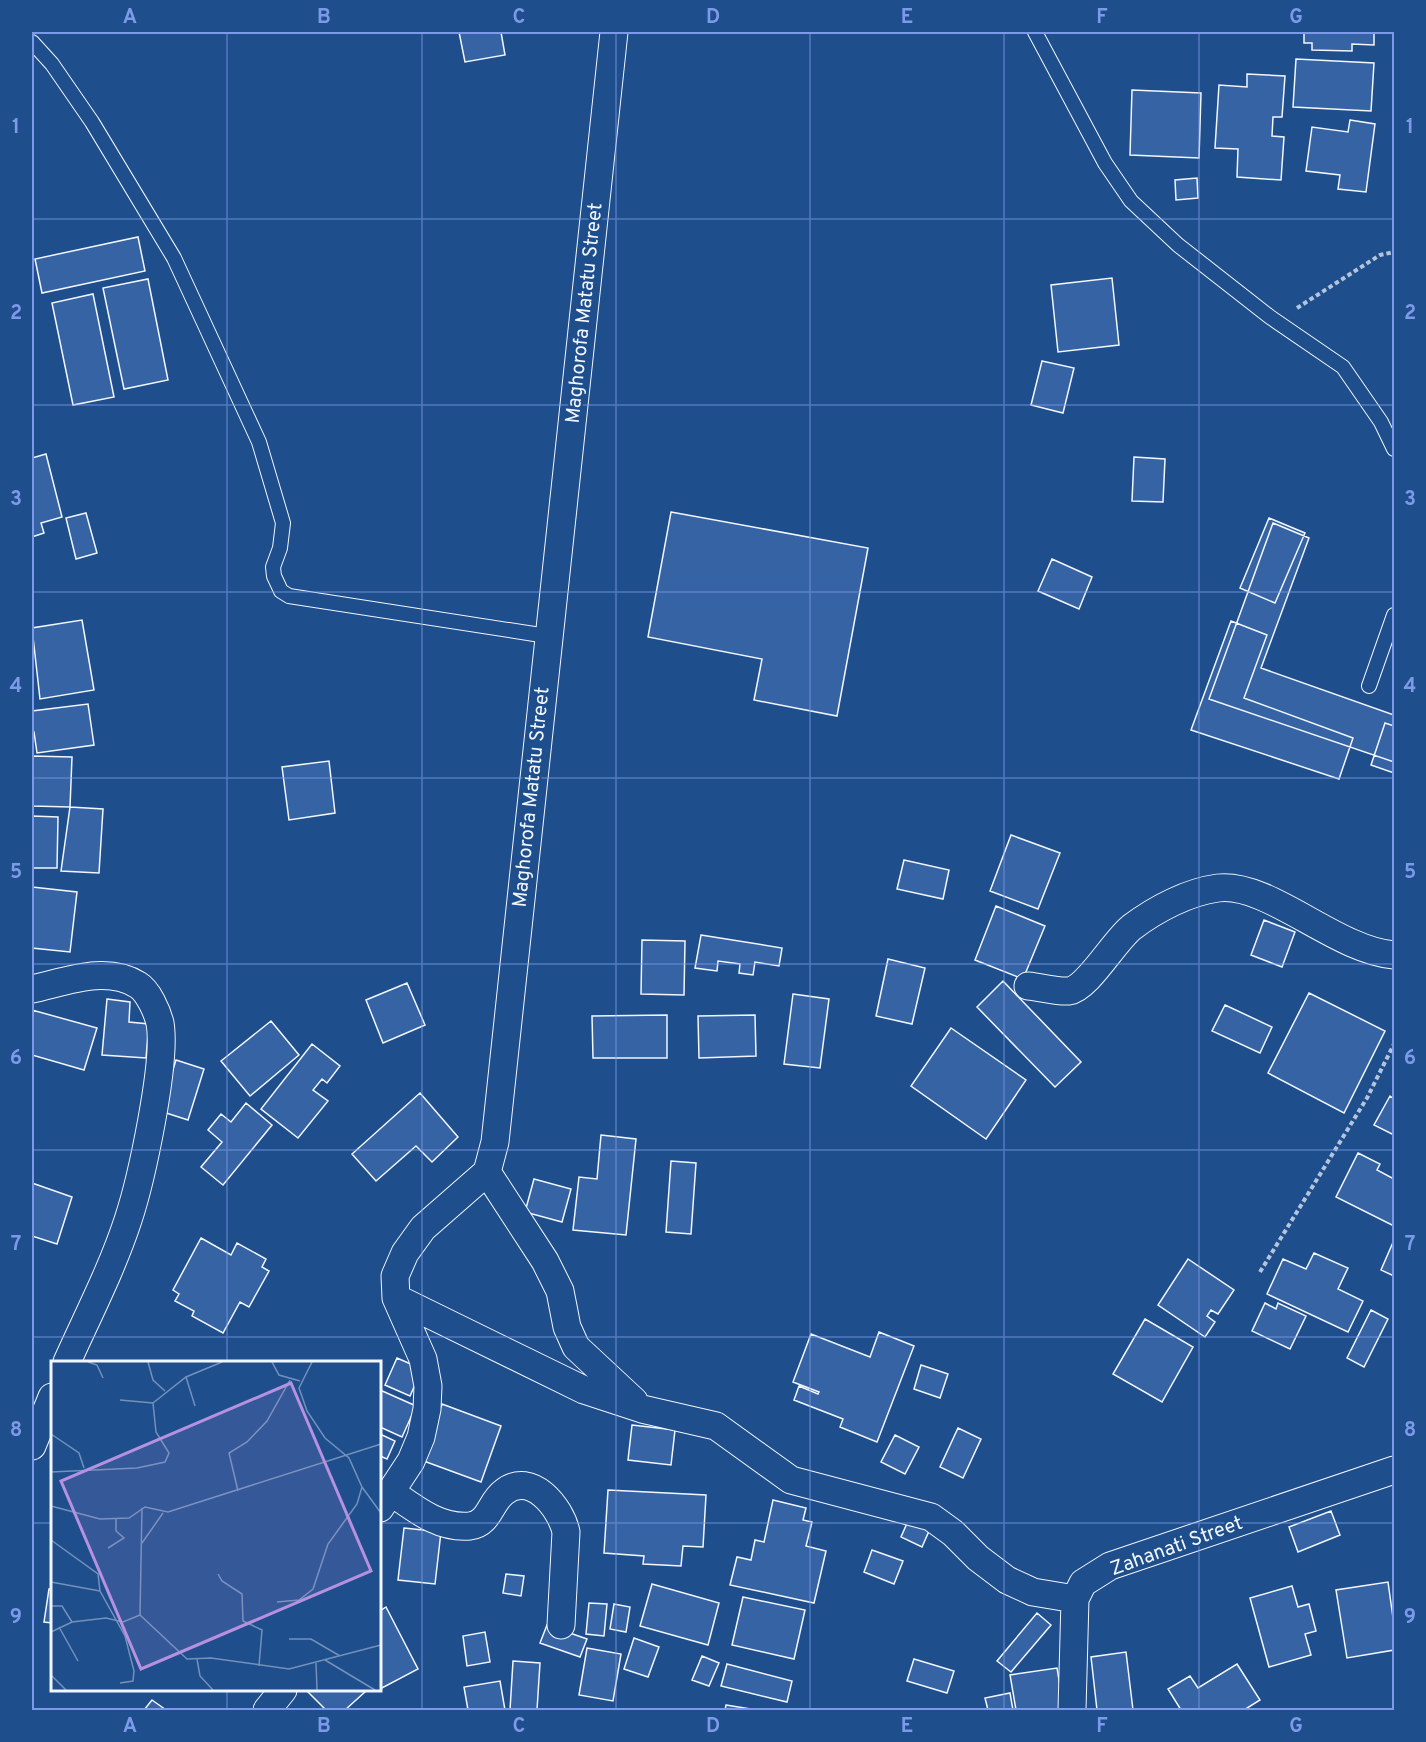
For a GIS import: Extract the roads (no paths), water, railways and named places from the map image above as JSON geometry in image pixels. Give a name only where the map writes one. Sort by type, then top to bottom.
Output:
[{"type":"street","name":"Maghorofa Matatu Street","points":[[488,1172],[495,1142],[547,636],[614,32]]},
{"type":"street","points":[[1028,986],[1069,991],[1084,985],[1102,960],[1131,928],[1168,903],[1217,888],[1238,887],[1257,893],[1329,933],[1378,954],[1395,955]]},
{"type":"street","points":[[32,989],[87,976],[117,976],[140,986],[153,1004],[160,1024],[154,1098],[143,1162],[128,1220],[67,1361]]},
{"type":"street","points":[[561,1625],[566,1532],[563,1518],[542,1493],[524,1486],[511,1487],[501,1494],[483,1522],[470,1526],[451,1525],[434,1520],[386,1500],[411,1461],[421,1437],[427,1409],[428,1386],[423,1359],[396,1298],[395,1276],[405,1253],[423,1228],[488,1172],[545,1261],[560,1291],[567,1327],[576,1347],[642,1409]]},
{"type":"street","points":[[396,1298],[511,1352],[568,1383],[642,1409],[716,1426],[791,1480],[931,1517],[1007,1580],[1033,1592],[1075,1599],[1072,1710]]},
{"type":"street","points":[[32,1446],[51,1399]]},
{"type":"street","name":"Zahanati Street","points":[[1075,1599],[1083,1583],[1110,1566],[1395,1470]]},
{"type":"street","points":[[267,1710],[281,1691]]},
{"type":"lane","points":[[1035,32],[1105,163],[1131,201],[1178,245],[1270,318],[1343,367],[1381,422],[1395,449]]},
{"type":"lane","points":[[32,42],[52,64],[92,122],[174,258],[259,442],[283,523],[280,548],[273,567],[274,576],[281,591],[289,596],[547,636]]},
{"type":"lane","points":[[1369,686],[1395,615]]}]
